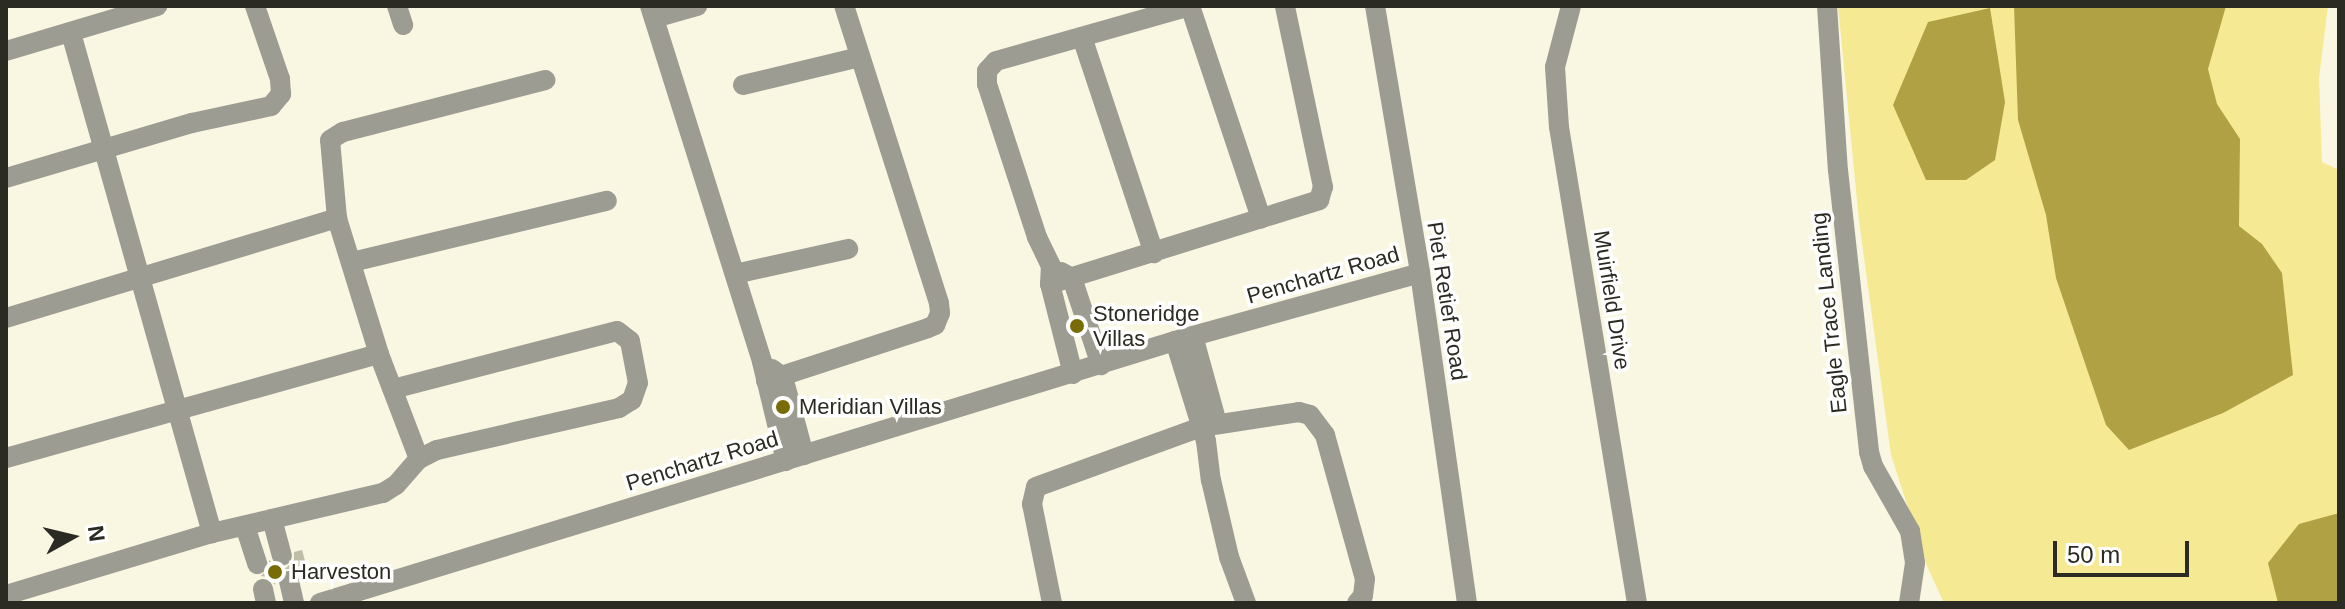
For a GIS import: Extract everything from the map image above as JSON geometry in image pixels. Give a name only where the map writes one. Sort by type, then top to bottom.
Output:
[{"type":"street","points":[[6,51],[157,6]]},
{"type":"street","points":[[6,178],[192,123],[271,106],[277,101],[280,79],[255,6]]},
{"type":"street","points":[[697,6],[652,12],[795,458]]},
{"type":"street","points":[[770,374],[928,328],[935,325],[940,313],[844,6]]},
{"type":"street","points":[[1073,374],[1051,275],[986,77],[989,66],[996,61],[1191,6],[1261,218]]},
{"type":"street","points":[[1051,275],[1072,278],[1319,200],[1323,191],[1285,6]]},
{"type":"street","name":"Piet Retief Road","points":[[1375,6],[1420,273],[1467,603]]},
{"type":"street","name":"Muirfield Drive","points":[[1571,6],[1555,67],[1557,113],[1637,603]]},
{"type":"street","name":"Eagle Trace Landing","points":[[1827,6],[1838,170],[1869,452],[1873,466],[1910,531],[1915,563],[1909,603]]},
{"type":"street","points":[[71,33],[212,533]]},
{"type":"street","points":[[1082,37],[1154,253]]},
{"type":"street","points":[[743,85],[860,57]]},
{"type":"street","points":[[419,459],[379,354],[337,218],[329,144],[332,137],[545,80]]},
{"type":"street","points":[[352,262],[607,201]]},
{"type":"street","points":[[6,318],[337,218]]},
{"type":"street","points":[[735,274],[848,249]]},
{"type":"street","name":"Penchartz Road","points":[[320,603],[1184,339],[1420,273]]},
{"type":"street","points":[[1072,278],[1101,365]]},
{"type":"street","points":[[6,595],[212,533],[383,493],[396,485],[419,459],[460,443],[625,405],[635,395],[638,383],[630,341],[623,333],[611,332],[392,389]]},
{"type":"street","points":[[1184,339],[1208,430],[1206,457],[1226,542],[1246,603]]},
{"type":"street","points":[[6,458],[379,354]]},
{"type":"street","points":[[1052,603],[1032,504],[1036,487],[1208,430],[1299,412],[1310,415],[1325,435],[1365,579],[1363,596],[1357,603]]},
{"type":"street","points":[[272,519],[282,556]]},
{"type":"street","points":[[245,526],[257,564]]},
{"type":"street","points":[[289,581],[294,603]]},
{"type":"shaded area","points":[[1838,6],[2328,6],[2319,78],[2322,162],[2339,170],[2339,603],[1944,603],[1927,566],[1891,455],[1859,221]]},
{"type":"shaded area","points":[[2014,6],[2226,6],[2208,69],[2217,104],[2240,139],[2239,226],[2262,244],[2282,273],[2293,375],[2223,413],[2129,450],[2106,425],[2056,278],[2046,215],[2018,120]]},
{"type":"shaded area","points":[[1990,8],[2005,102],[1995,160],[1966,180],[1926,180],[1893,105],[1928,22]]},
{"type":"shaded area","points":[[2339,513],[2339,603],[2278,603],[2268,563],[2299,524]]},
{"type":"building","points":[[302,550],[309,575],[301,577],[294,569],[285,569],[277,576],[275,585],[268,577],[261,576],[269,568],[269,560],[278,568],[286,568],[294,560],[294,552]]},
{"type":"place","name":"Stoneridge Villas","points":[[1077,326]]},
{"type":"place","name":"Meridian Villas","points":[[783,407]]},
{"type":"place","name":"Harveston","points":[[275,572]]}]
